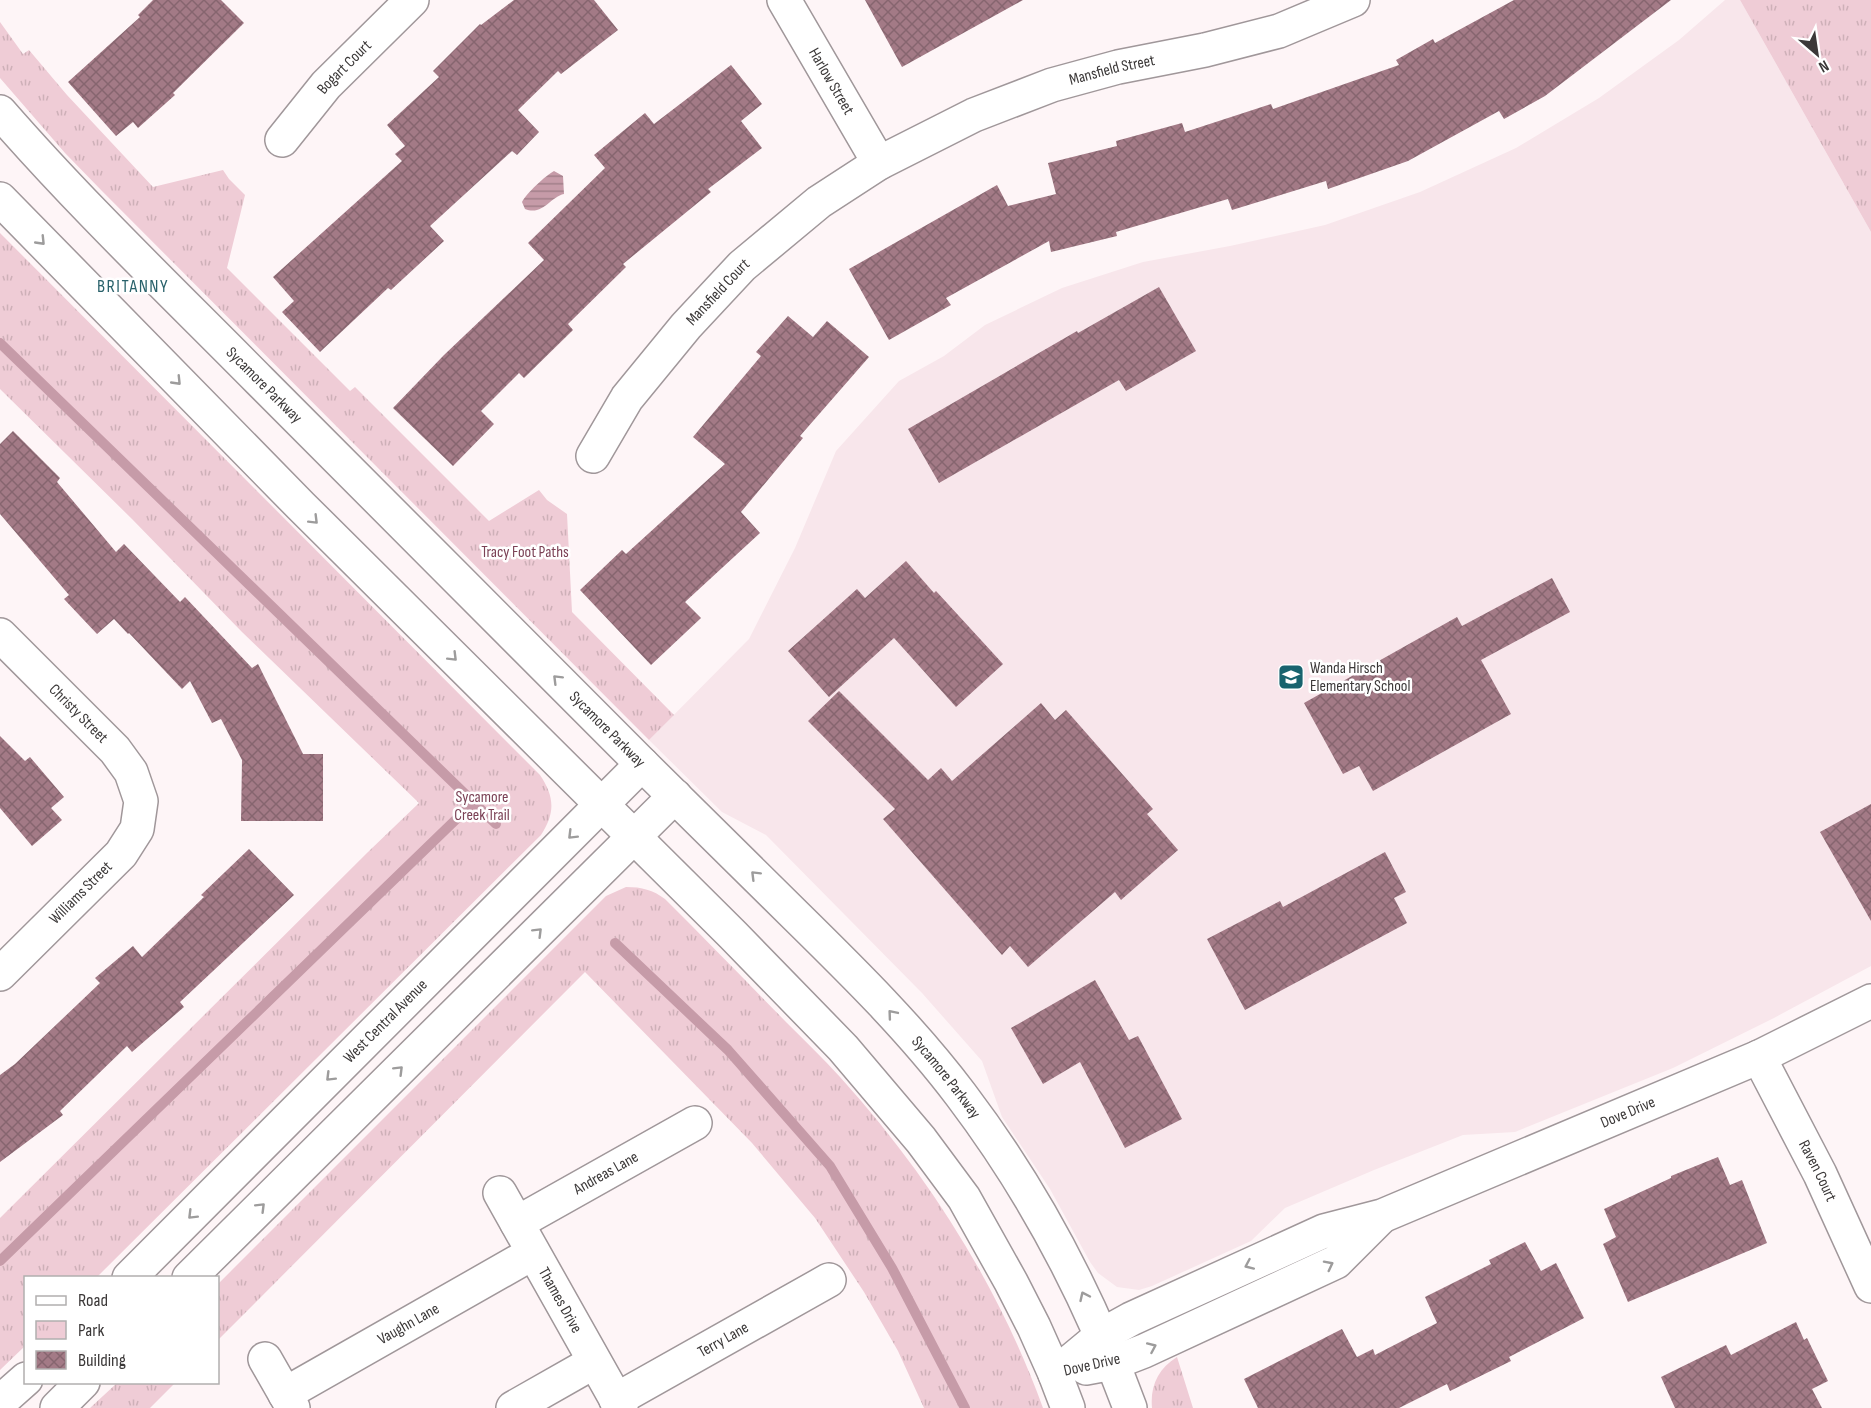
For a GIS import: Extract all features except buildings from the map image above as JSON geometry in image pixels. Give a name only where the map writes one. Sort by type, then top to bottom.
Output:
[{"type":"street","name":"Bogart Court","points":[[282,140],[326,85],[412,0]]},
{"type":"street","name":"Harlow Street","points":[[784,0],[879,163]]},
{"type":"street","name":"Mansfield Street","points":[[879,163],[974,115],[1052,85],[1118,67],[1205,50],[1279,31],[1353,0]]},
{"type":"street","name":"Sycamore Parkway","points":[[0,112],[42,160],[642,764],[874,992],[960,1094],[1005,1157],[1080,1287],[1130,1408]]},
{"type":"street","name":"Mansfield Court","points":[[593,456],[627,398],[686,326],[742,266],[819,202],[879,163]]},
{"type":"street","points":[[0,200],[301,506],[843,1048],[921,1140],[964,1198],[1011,1282],[1055,1374],[1068,1408]]},
{"type":"street","name":"Christy Street","points":[[0,635],[115,750],[131,772],[141,801]]},
{"type":"street","name":"West Central Avenue","points":[[131,1276],[642,764]]},
{"type":"street","points":[[191,1276],[675,796]]},
{"type":"street","name":"Williams Street","points":[[0,974],[121,854],[137,829],[141,801]]},
{"type":"street","name":"Dove Drive","points":[[1055,1374],[1107,1349],[1336,1262],[1382,1216],[1759,1058],[1871,1001]]},
{"type":"street","name":"Raven Court","points":[[1759,1058],[1820,1174],[1871,1286]]},
{"type":"street","name":"Andreas Lane","points":[[517,1223],[695,1123]]},
{"type":"street","name":"Thames Drive","points":[[500,1193],[619,1404]]},
{"type":"street","name":"Vaughn Lane","points":[[289,1401],[533,1253]]},
{"type":"street","name":"Terry Lane","points":[[619,1404],[829,1280]]},
{"type":"street","points":[[265,1359],[289,1401]]},
{"type":"street","points":[[513,1408],[594,1362]]},
{"type":"street","points":[[0,1402],[24,1381]]},
{"type":"street","points":[[57,1408],[82,1384]]},
{"type":"shaded area","name":"Wanda Hirsch Elementary School","points":[[1725,0],[1740,0],[1871,232],[1871,966],[1774,1018],[1673,1068],[1515,1132],[1463,1135],[1374,1170],[1285,1208],[1251,1241],[1152,1286],[1139,1290],[1117,1287],[1098,1273],[1090,1262],[1050,1189],[1002,1117],[982,1061],[922,993],[766,835],[722,812],[649,740],[749,639],[795,548],[836,451],[899,381],[944,356],[985,325],[1062,288],[1143,262],[1325,225],[1420,192],[1516,148],[1599,98],[1679,40]]},
{"type":"shaded area","points":[[554,171],[563,176],[564,194],[537,210],[525,209],[522,202],[524,199],[541,180]]},
{"type":"green space","points":[[1740,0],[1871,0],[1871,232]]},
{"type":"green space","name":"Tracy Foot Paths","points":[[0,22],[23,54],[29,50],[67,95],[153,187],[223,170],[245,195],[227,268],[350,391],[355,387],[489,521],[539,490],[547,500],[567,514],[572,612],[674,715],[649,740],[65,153],[0,78]]},
{"type":"green space","name":"Sycamore Creek Trail","points":[[0,233],[540,775],[548,790],[551,811],[541,835],[98,1276],[24,1276],[24,1347],[0,1370],[0,1218],[419,803],[242,632],[0,389]]},
{"type":"green space","points":[[626,887],[647,890],[665,899],[827,1063],[872,1114],[931,1192],[958,1233],[1005,1318],[1043,1408],[924,1408],[898,1351],[864,1292],[815,1218],[752,1143],[585,972],[219,1339],[219,1283],[606,896]]},
{"type":"green space","points":[[1177,1357],[1193,1408],[1152,1408],[1154,1385],[1160,1373]]},
{"type":"green space","points":[[116,1384],[174,1384],[150,1408],[90,1408]]},
{"type":"waterway","points":[[0,343],[496,824]]},
{"type":"waterway","points":[[0,1261],[474,802]]},
{"type":"waterway","points":[[615,943],[728,1050],[830,1166],[892,1268],[965,1408]]},
{"type":"place","name":"Wanda Hirsch Elementary School","points":[[1291,677]]},
{"type":"district","name":"BRITANNY","points":[[133,286]]}]
